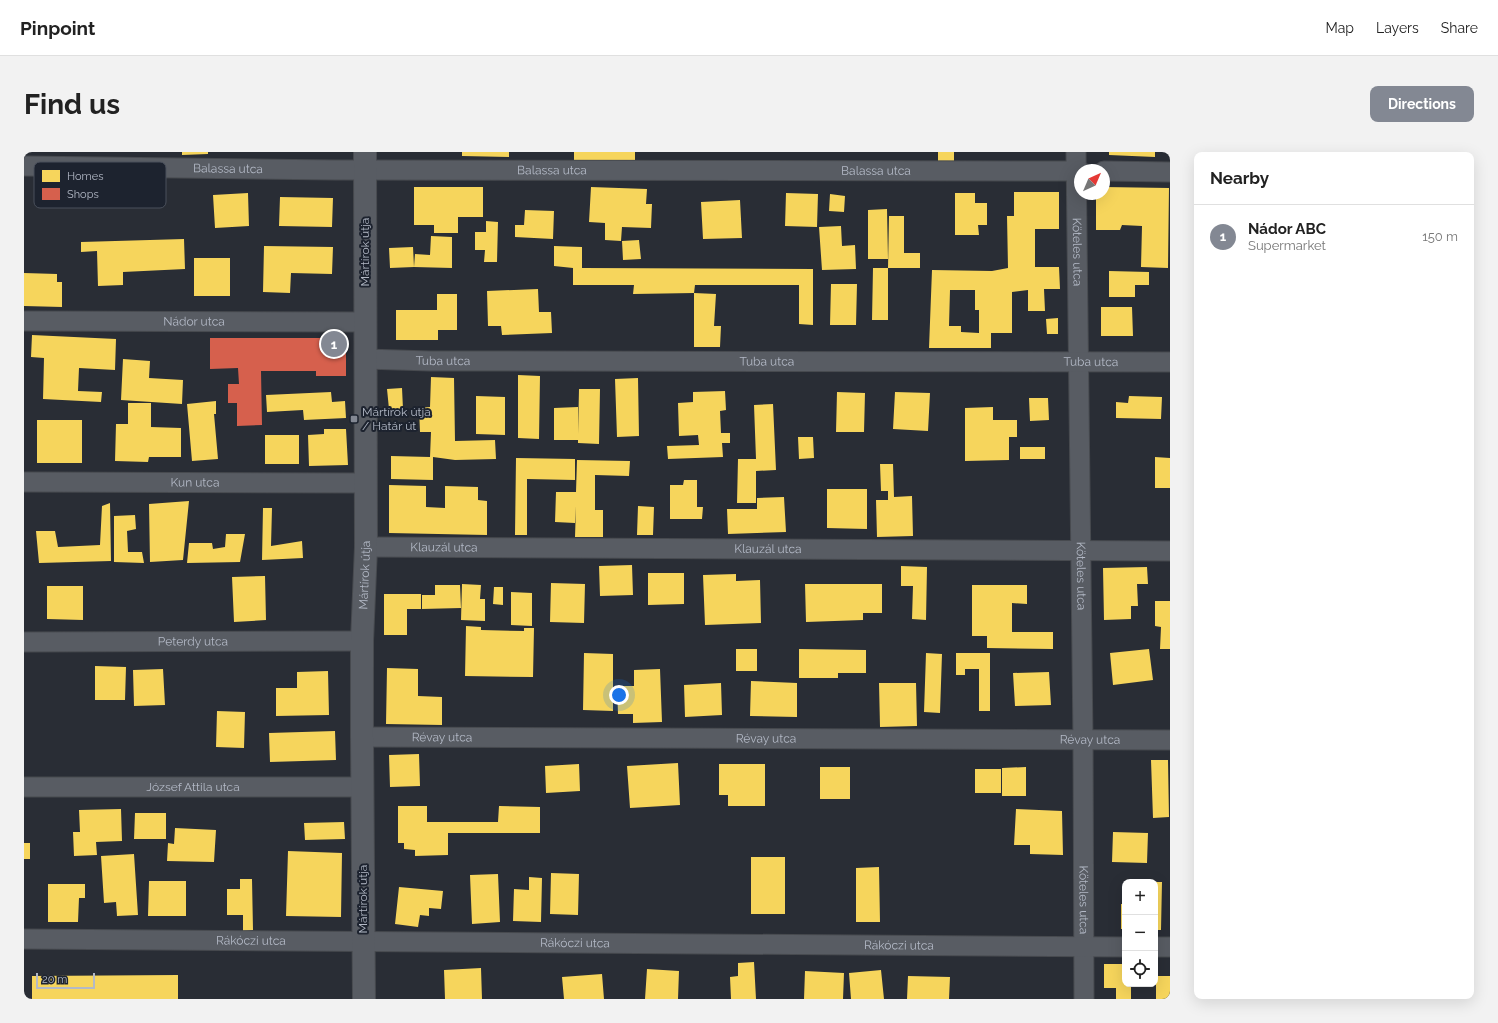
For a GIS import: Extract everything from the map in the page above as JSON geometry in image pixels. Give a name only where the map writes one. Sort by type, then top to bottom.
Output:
[{"type":"street","name":"Köteles utca","points":[[1076,152],[1077,164]]},
{"type":"street","name":"Balassa utca","points":[[166,164],[365,161],[1074,171]]},
{"type":"street","name":"Mártírok útja","points":[[364,999],[362,641],[366,547],[365,161]]},
{"type":"street","name":"Balassa utca","points":[[24,166],[34,166]]},
{"type":"street","points":[[1110,171],[1170,172]]},
{"type":"street","name":"Köteles utca","points":[[1078,200],[1077,363],[1083,740],[1082,948],[1084,999]]},
{"type":"street","name":"Nádor utca","points":[[24,321],[365,322]]},
{"type":"street","name":"Tuba utca","points":[[365,359],[438,361],[1170,362]]},
{"type":"street","name":"Kun utca","points":[[24,482],[366,483]]},
{"type":"street","name":"Klauzál utca","points":[[366,547],[1170,551]]},
{"type":"street","name":"Peterdy utca","points":[[24,642],[362,641]]},
{"type":"street","name":"Révay utca","points":[[362,737],[1170,740]]},
{"type":"street","name":"József Attila utca","points":[[24,787],[363,787]]},
{"type":"street","name":"Rákóczi utca","points":[[24,939],[1082,948],[1122,947]]},
{"type":"street","points":[[1158,947],[1170,947]]},
{"type":"building: Homes","points":[[182,152],[208,152],[208,154],[182,155]]},
{"type":"building: Homes","points":[[462,152],[509,152],[509,157],[462,156]]},
{"type":"building: Homes","points":[[574,152],[635,152],[635,160],[574,160]]},
{"type":"building: Homes","points":[[938,152],[954,152],[954,161],[938,161]]},
{"type":"building: Homes","points":[[1109,152],[1155,152],[1155,157],[1109,155]]},
{"type":"building: Homes","points":[[414,187],[483,187],[483,217],[458,217],[458,233],[434,233],[434,225],[414,225]]},
{"type":"building: Homes","points":[[591,187],[647,189],[646,204],[652,204],[651,228],[622,227],[621,241],[605,240],[605,223],[589,222]]},
{"type":"building: Homes","points":[[1110,187],[1169,188],[1168,268],[1141,267],[1142,226],[1122,225],[1120,230],[1096,230],[1096,200],[1110,200]]},
{"type":"building: Homes","points":[[1014,192],[1059,192],[1059,229],[1035,229],[1035,267],[1059,267],[1060,289],[1044,289],[1045,311],[1028,311],[1028,290],[1012,292],[1012,333],[991,333],[991,348],[929,348],[932,270],[992,271],[1008,268],[1007,216],[1014,216]],"holes":[[[950,290],[975,290],[975,310],[979,310],[979,333],[961,332],[961,326],[949,326]]]},
{"type":"building: Homes","points":[[248,193],[249,226],[215,228],[213,195]]},
{"type":"building: Homes","points":[[786,193],[818,194],[817,227],[785,226]]},
{"type":"building: Homes","points":[[955,193],[975,193],[975,203],[987,203],[987,225],[978,225],[979,235],[955,235]]},
{"type":"building: Homes","points":[[830,194],[845,196],[844,212],[829,211]]},
{"type":"building: Homes","points":[[280,197],[333,198],[332,227],[279,226]]},
{"type":"building: Homes","points":[[740,200],[742,238],[703,239],[701,202]]},
{"type":"building: Homes","points":[[887,209],[888,259],[868,259],[868,210]]},
{"type":"building: Homes","points":[[525,210],[554,211],[553,239],[515,237],[515,225],[524,225]]},
{"type":"building: Homes","points":[[889,216],[904,216],[904,253],[920,253],[920,268],[888,268]]},
{"type":"building: Homes","points":[[486,221],[498,222],[497,262],[484,262],[485,250],[475,250],[475,232],[486,232]]},
{"type":"building: Homes","points":[[841,226],[842,246],[855,245],[856,269],[822,270],[819,227]]},
{"type":"building: Homes","points":[[431,236],[452,237],[452,268],[414,267],[415,254],[430,255]]},
{"type":"building: Homes","points":[[184,239],[185,269],[123,272],[123,285],[98,286],[97,251],[81,252],[81,242]]},
{"type":"building: Homes","points":[[639,240],[641,259],[623,260],[622,241]]},
{"type":"building: Homes","points":[[264,246],[333,247],[332,274],[291,273],[290,293],[263,292]]},
{"type":"building: Homes","points":[[554,246],[582,247],[582,268],[813,269],[813,325],[799,324],[799,285],[695,285],[694,293],[633,294],[634,285],[573,285],[573,268],[554,266]]},
{"type":"building: Homes","points":[[413,247],[414,267],[390,268],[389,248]]},
{"type":"building: Homes","points":[[194,258],[230,258],[230,296],[194,296]]},
{"type":"building: Homes","points":[[873,268],[888,268],[888,320],[872,320]]},
{"type":"building: Homes","points":[[1109,271],[1149,272],[1149,285],[1135,285],[1135,297],[1109,297]]},
{"type":"building: Homes","points":[[24,273],[57,274],[57,282],[62,282],[62,307],[24,306]]},
{"type":"building: Homes","points":[[831,284],[857,284],[856,325],[830,325]]},
{"type":"building: Homes","points":[[538,289],[539,312],[551,312],[552,333],[502,335],[501,326],[488,326],[487,291]]},
{"type":"building: Homes","points":[[694,293],[716,294],[714,326],[721,326],[720,347],[694,347]]},
{"type":"building: Homes","points":[[437,294],[457,294],[457,330],[438,330],[438,340],[396,340],[396,310],[437,310]]},
{"type":"building: Homes","points":[[1101,307],[1132,307],[1133,336],[1101,336]]},
{"type":"building: Homes","points":[[1058,318],[1058,334],[1047,334],[1046,319]]},
{"type":"building: Homes","points":[[32,335],[116,339],[115,370],[79,368],[78,391],[102,392],[101,402],[43,399],[44,358],[31,357]]},
{"type":"building: Homes","points":[[123,359],[150,361],[149,378],[183,380],[182,404],[121,400]]},
{"type":"building: Homes","points":[[518,375],[540,376],[539,439],[518,438]]},
{"type":"building: Homes","points":[[431,377],[454,378],[455,441],[495,440],[496,459],[455,460],[433,457],[433,480],[391,479],[391,456],[430,457],[431,432],[420,432],[419,408],[430,407]]},
{"type":"building: Homes","points":[[638,378],[639,436],[617,437],[615,379]]},
{"type":"building: Homes","points":[[402,388],[403,409],[389,409],[387,389]]},
{"type":"building: Homes","points":[[579,389],[600,389],[599,444],[578,443],[578,440],[554,440],[554,408],[578,407],[578,434]]},
{"type":"building: Homes","points":[[725,391],[726,410],[720,411],[721,433],[730,433],[730,443],[722,443],[723,457],[668,459],[667,446],[699,445],[698,435],[679,436],[678,403],[693,402],[693,392]]},
{"type":"building: Homes","points":[[331,392],[332,402],[345,401],[346,418],[304,420],[303,410],[267,412],[266,395]]},
{"type":"building: Homes","points":[[837,392],[865,393],[864,432],[836,432]]},
{"type":"building: Homes","points":[[895,392],[930,393],[928,431],[893,429]]},
{"type":"building: Homes","points":[[476,396],[505,397],[505,435],[476,434]]},
{"type":"building: Homes","points":[[1129,396],[1162,397],[1161,419],[1116,418],[1116,402],[1128,403]]},
{"type":"building: Homes","points":[[1029,398],[1048,398],[1049,420],[1030,421]]},
{"type":"building: Homes","points":[[216,401],[216,414],[214,414],[218,459],[192,461],[187,404]]},
{"type":"building: Homes","points":[[128,403],[151,403],[151,427],[181,428],[181,457],[149,457],[148,462],[115,461],[116,424],[128,424]]},
{"type":"building: Homes","points":[[773,404],[776,470],[756,471],[756,503],[737,503],[738,459],[756,459],[754,405]]},
{"type":"building: Homes","points":[[993,407],[993,420],[1017,420],[1017,437],[1009,437],[1009,460],[965,461],[965,408]]},
{"type":"building: Homes","points":[[37,420],[82,420],[82,463],[37,463]]},
{"type":"building: Homes","points":[[324,429],[346,429],[348,465],[309,466],[308,435],[324,434]]},
{"type":"building: Homes","points":[[265,435],[299,435],[299,464],[265,464]]},
{"type":"building: Homes","points":[[798,437],[813,437],[814,458],[799,459]]},
{"type":"building: Homes","points":[[1020,447],[1045,447],[1045,459],[1020,459]]},
{"type":"building: Homes","points":[[1155,457],[1170,458],[1170,488],[1155,488]]},
{"type":"building: Homes","points":[[516,458],[575,459],[575,480],[527,479],[527,535],[515,535]]},
{"type":"building: Homes","points":[[577,460],[630,461],[629,476],[595,475],[595,510],[603,510],[603,537],[575,537],[576,506],[575,523],[555,522],[556,492],[576,492]]},
{"type":"building: Homes","points":[[880,464],[893,464],[894,497],[912,496],[913,536],[877,537],[876,500],[888,500],[888,491],[881,491]]},
{"type":"building: Homes","points":[[684,480],[697,480],[697,507],[703,507],[702,519],[670,519],[670,485],[683,485]]},
{"type":"building: Homes","points":[[389,485],[426,486],[426,507],[445,508],[445,486],[478,487],[478,500],[487,501],[487,535],[389,533]]},
{"type":"building: Homes","points":[[827,489],[867,489],[867,529],[827,528]]},
{"type":"building: Homes","points":[[784,497],[786,532],[728,534],[727,509],[757,509],[757,498]]},
{"type":"building: Homes","points":[[189,501],[183,560],[150,562],[149,504]]},
{"type":"building: Homes","points":[[110,503],[111,561],[39,563],[36,531],[55,531],[58,547],[100,545],[102,506]]},
{"type":"building: Homes","points":[[638,506],[654,507],[653,535],[637,535]]},
{"type":"building: Homes","points":[[263,508],[272,508],[271,546],[302,541],[303,558],[262,560]]},
{"type":"building: Homes","points":[[135,515],[136,529],[127,531],[128,552],[142,552],[144,563],[114,562],[114,516]]},
{"type":"building: Homes","points":[[226,534],[245,534],[240,562],[187,563],[189,543],[212,543],[213,549],[225,547]]},
{"type":"building: Homes","points":[[632,565],[633,595],[600,596],[599,566]]},
{"type":"building: Homes","points":[[901,566],[927,567],[926,620],[912,619],[913,586],[901,586]]},
{"type":"building: Homes","points":[[1147,567],[1148,584],[1137,584],[1138,606],[1131,606],[1131,619],[1104,620],[1103,568]]},
{"type":"building: Homes","points":[[648,573],[684,573],[684,604],[648,605]]},
{"type":"building: Homes","points":[[736,574],[736,581],[760,580],[761,623],[705,625],[703,575]]},
{"type":"building: Homes","points":[[265,576],[266,620],[234,622],[232,577]]},
{"type":"building: Homes","points":[[551,583],[585,584],[584,623],[550,622]]},
{"type":"building: Homes","points":[[462,584],[481,585],[480,599],[485,599],[485,621],[461,620]]},
{"type":"building: Homes","points":[[805,584],[882,584],[882,613],[863,613],[863,620],[806,622]]},
{"type":"building: Homes","points":[[435,585],[460,585],[461,608],[422,609],[422,595],[435,595]]},
{"type":"building: Homes","points":[[972,585],[1027,585],[1027,604],[1012,603],[1012,632],[1053,632],[1053,649],[987,648],[987,636],[972,636]]},
{"type":"building: Homes","points":[[47,586],[83,586],[83,620],[47,619]]},
{"type":"building: Homes","points":[[494,587],[503,587],[503,605],[493,604]]},
{"type":"building: Homes","points":[[511,592],[532,593],[532,626],[511,625]]},
{"type":"building: Homes","points":[[384,594],[421,594],[421,609],[407,609],[407,635],[384,635]]},
{"type":"building: Homes","points":[[1155,601],[1170,601],[1170,649],[1160,649],[1161,627],[1155,626]]},
{"type":"building: Homes","points":[[466,626],[481,627],[481,630],[524,631],[524,628],[534,628],[533,677],[465,676]]},
{"type":"building: Homes","points":[[736,649],[757,649],[757,671],[736,671]]},
{"type":"building: Homes","points":[[799,649],[866,650],[866,673],[838,673],[838,678],[799,678]]},
{"type":"building: Homes","points":[[1149,649],[1153,680],[1113,685],[1110,653]]},
{"type":"building: Homes","points":[[584,653],[613,654],[613,711],[583,710]]},
{"type":"building: Homes","points":[[926,653],[942,654],[940,713],[924,712]]},
{"type":"building: Homes","points":[[956,653],[990,653],[990,711],[979,711],[979,669],[965,669],[965,675],[956,675]]},
{"type":"building: Homes","points":[[95,666],[126,667],[125,700],[95,700]]},
{"type":"building: Homes","points":[[387,668],[418,669],[418,696],[442,697],[442,725],[386,724]]},
{"type":"building: Homes","points":[[163,669],[165,705],[134,706],[133,670]]},
{"type":"building: Homes","points":[[660,669],[662,722],[633,723],[633,714],[618,714],[617,686],[634,686],[634,670]]},
{"type":"building: Homes","points":[[328,671],[329,715],[276,716],[276,688],[297,688],[297,672]]},
{"type":"building: Homes","points":[[1049,672],[1051,705],[1015,706],[1013,673]]},
{"type":"building: Homes","points":[[751,681],[797,683],[797,717],[750,716]]},
{"type":"building: Homes","points":[[721,683],[722,715],[685,717],[684,685]]},
{"type":"building: Homes","points":[[879,683],[916,683],[917,726],[880,727]]},
{"type":"building: Homes","points":[[217,711],[245,712],[244,748],[216,747]]},
{"type":"building: Homes","points":[[335,731],[336,760],[270,762],[269,733]]},
{"type":"building: Homes","points":[[419,754],[420,786],[390,787],[389,755]]},
{"type":"building: Homes","points":[[1151,760],[1168,760],[1169,817],[1153,818]]},
{"type":"building: Homes","points":[[678,763],[680,805],[630,808],[627,766]]},
{"type":"building: Homes","points":[[579,764],[580,791],[546,793],[545,766]]},
{"type":"building: Homes","points":[[719,764],[765,764],[765,806],[728,806],[728,795],[719,795]]},
{"type":"building: Homes","points":[[820,767],[850,767],[850,799],[820,799]]},
{"type":"building: Homes","points":[[1026,767],[1026,796],[1002,796],[1002,768]]},
{"type":"building: Homes","points":[[975,769],[1001,769],[1001,793],[975,793]]},
{"type":"building: Homes","points":[[398,806],[427,806],[427,822],[498,822],[499,806],[540,807],[540,833],[448,833],[448,855],[415,856],[415,850],[404,849],[404,843],[398,843]]},
{"type":"building: Homes","points":[[121,809],[122,841],[96,842],[97,855],[74,856],[73,832],[80,832],[79,810]]},
{"type":"building: Homes","points":[[1016,809],[1062,811],[1063,855],[1030,854],[1030,845],[1014,845]]},
{"type":"building: Homes","points":[[135,813],[166,813],[166,839],[134,839]]},
{"type":"building: Homes","points":[[344,822],[345,839],[305,840],[304,823]]},
{"type":"building: Homes","points":[[175,828],[216,830],[214,862],[167,861],[168,843],[174,844]]},
{"type":"building: Homes","points":[[1113,832],[1148,833],[1147,863],[1112,862]]},
{"type":"building: Homes","points":[[24,843],[30,843],[30,859],[24,859]]},
{"type":"building: Homes","points":[[288,851],[342,853],[341,917],[286,916]]},
{"type":"building: Homes","points":[[134,854],[138,915],[117,916],[116,902],[104,903],[101,856]]},
{"type":"building: Homes","points":[[751,857],[785,857],[785,914],[751,914]]},
{"type":"building: Homes","points":[[879,867],[880,922],[856,922],[856,868]]},
{"type":"building: Homes","points":[[551,873],[579,874],[578,915],[550,914]]},
{"type":"building: Homes","points":[[498,874],[500,922],[472,924],[470,875]]},
{"type":"building: Homes","points":[[529,877],[542,878],[541,922],[513,921],[514,889],[529,890]]},
{"type":"building: Homes","points":[[240,879],[252,879],[253,930],[243,931],[243,915],[227,915],[227,889],[240,889]]},
{"type":"building: Homes","points":[[149,881],[186,881],[186,916],[148,916]]},
{"type":"building: Homes","points":[[1158,882],[1162,882],[1161,930],[1158,930]]},
{"type":"building: Homes","points":[[48,884],[85,884],[85,898],[79,898],[78,922],[48,922]]},
{"type":"building: Homes","points":[[399,887],[443,891],[441,909],[429,908],[429,916],[420,915],[418,927],[395,924]]},
{"type":"building: Homes","points":[[1121,904],[1122,904],[1122,929]]},
{"type":"building: Homes","points":[[754,962],[756,999],[731,999],[730,977],[738,976],[738,963]]},
{"type":"building: Homes","points":[[1104,964],[1122,964],[1122,987],[1131,987],[1131,999],[1116,999],[1116,988],[1104,988]]},
{"type":"building: Homes","points":[[481,968],[482,999],[445,999],[444,970]]},
{"type":"building: Homes","points":[[647,969],[679,971],[678,999],[645,999]]},
{"type":"building: Homes","points":[[881,970],[884,999],[851,999],[849,973]]},
{"type":"building: Homes","points":[[805,971],[844,973],[843,999],[804,999]]},
{"type":"building: Homes","points":[[602,974],[604,999],[564,999],[562,977]]},
{"type":"building: Homes","points":[[178,975],[178,999],[32,999],[32,976]]},
{"type":"building: Homes","points":[[908,976],[950,977],[949,999],[907,999]]},
{"type":"building: Homes","points":[[1158,976],[1170,976],[1170,999],[1156,999]]},
{"type":"building: Shops","points":[[210,338],[346,338],[346,376],[316,376],[316,371],[261,371],[262,425],[237,426],[237,403],[228,403],[228,384],[239,384],[238,368],[210,369]]},
{"type":"place","name":"Nádor ABC","points":[[334,344]]},
{"type":"place","name":"Mártírok útja / Határ út","points":[[354,419]]}]
